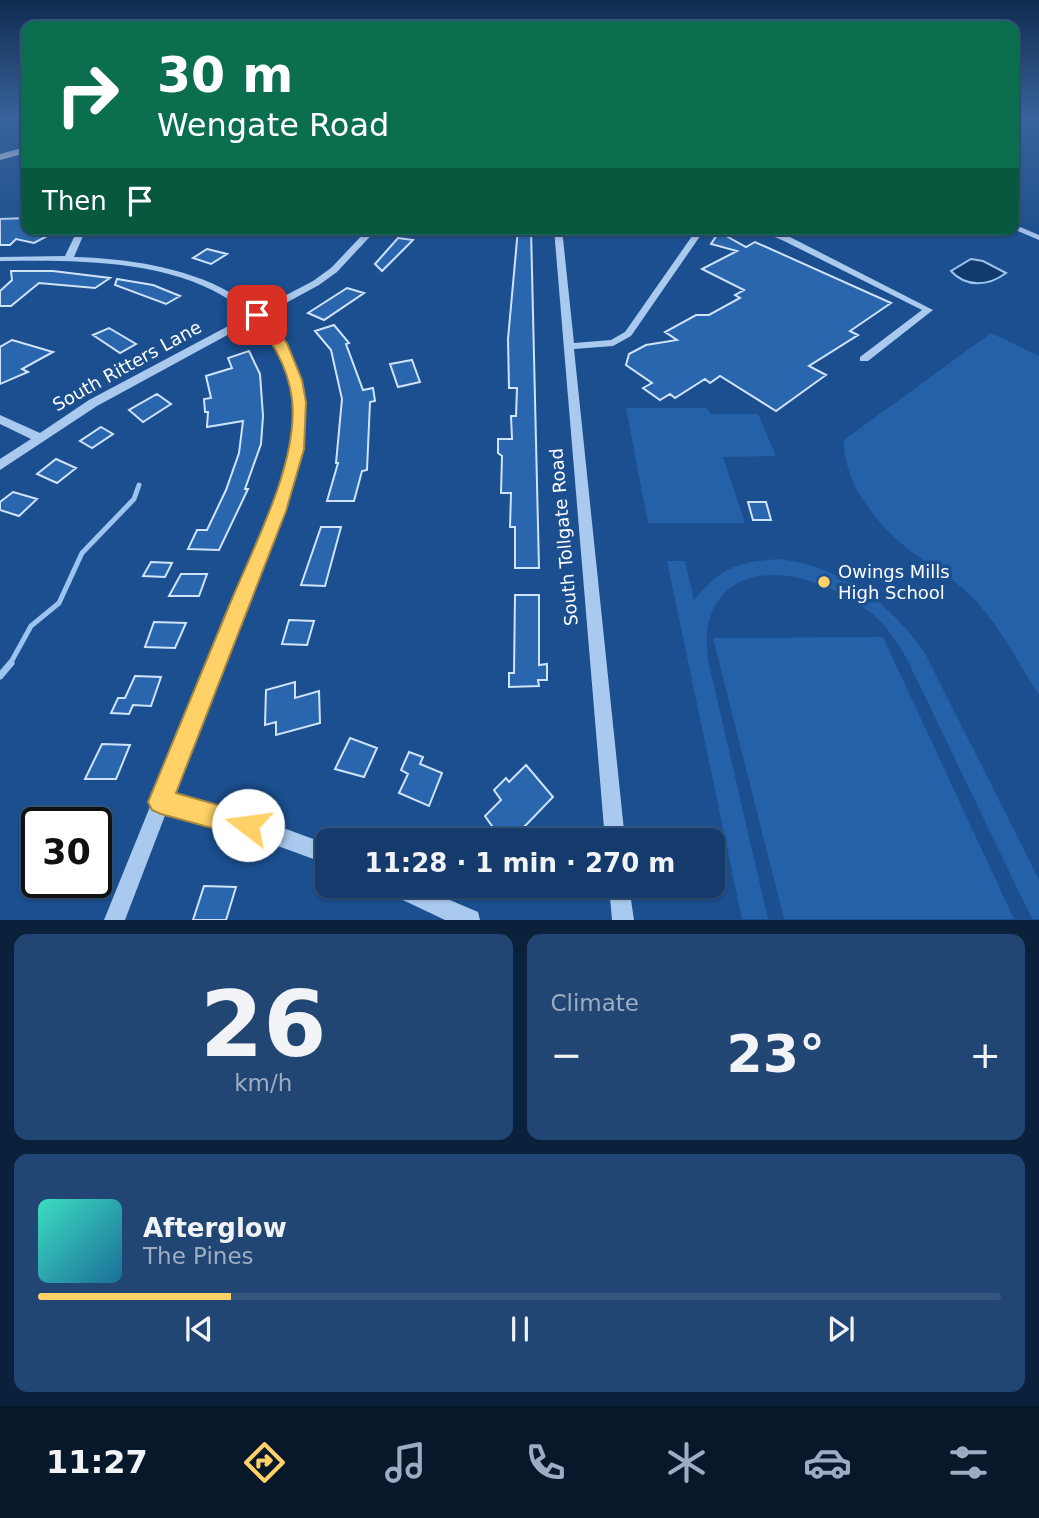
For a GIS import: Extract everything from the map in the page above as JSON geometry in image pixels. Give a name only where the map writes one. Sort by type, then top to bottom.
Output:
[{"type":"street","points":[[1019,229],[1039,238]]},
{"type":"street","points":[[68,260],[79,235]]},
{"type":"street","name":"South Ritters Lane","points":[[0,465],[38,437],[125,385],[257,315],[334,270],[367,235]]},
{"type":"street","name":"South Tollgate Road","points":[[559,235],[614,828]]},
{"type":"street","points":[[569,346],[622,339],[697,235]]},
{"type":"street","points":[[776,235],[928,310],[864,359]]},
{"type":"street","points":[[0,259],[68,260],[131,265],[183,276],[227,293],[257,315],[281,343],[295,380],[299,402],[296,449],[277,511],[114,919]]},
{"type":"street","points":[[0,419],[38,437]]},
{"type":"street","points":[[161,802],[248,825],[315,850]]},
{"type":"street","points":[[423,898],[470,919]]},
{"type":"street","points":[[620,898],[622,919]]},
{"type":"shaded area","points":[[971,259],[983,261],[1006,273],[985,283],[971,283],[951,271]]},
{"type":"shaded area","points":[[991,333],[1039,356],[1039,695],[1002,635],[976,601],[895,538],[873,513],[855,486],[845,456],[844,440]]},
{"type":"shaded area","points":[[626,408],[707,408],[710,414],[758,414],[776,456],[723,457],[745,523],[648,523]]},
{"type":"shaded area","points":[[782,559],[805,564],[846,580],[882,604],[912,636],[926,655],[1039,880],[1039,919],[1032,919],[906,657],[893,636],[877,618],[838,592],[789,576],[764,575],[742,581],[723,595],[710,617],[707,633],[708,660],[768,919],[742,919],[667,561],[685,561],[694,600],[723,573],[754,562]]},
{"type":"shaded area","points":[[883,637],[1014,919],[784,919],[713,638]]},
{"type":"building","points":[[21,218],[21,235],[49,235],[34,243],[16,239],[10,245],[0,245],[0,219]]},
{"type":"building","points":[[517,235],[531,235],[539,568],[515,568],[515,527],[510,527],[511,493],[501,493],[502,456],[498,453],[498,439],[512,439],[511,416],[516,416],[517,388],[509,388],[508,339]]},
{"type":"building","points":[[717,235],[724,235],[746,247],[755,242],[891,303],[850,331],[858,335],[809,366],[826,375],[776,411],[720,376],[710,383],[705,379],[675,398],[670,394],[660,400],[643,388],[652,383],[626,365],[629,354],[646,345],[677,340],[665,332],[696,315],[709,315],[740,298],[735,295],[744,290],[702,269],[737,251],[711,244]]},
{"type":"building","points":[[398,238],[413,240],[382,271],[375,264]]},
{"type":"building","points":[[207,249],[227,254],[211,264],[193,258]]},
{"type":"building","points":[[11,271],[53,271],[110,278],[95,288],[39,283],[11,306],[0,306],[0,291],[12,280]]},
{"type":"building","points":[[117,279],[153,285],[180,296],[166,304],[115,285]]},
{"type":"building","points":[[347,288],[364,293],[324,320],[308,313]]},
{"type":"building","points":[[334,325],[349,343],[346,344],[363,390],[373,388],[375,401],[370,402],[367,470],[362,471],[354,501],[327,501],[338,463],[342,399],[331,350],[315,331]]},
{"type":"building","points":[[109,328],[136,344],[120,353],[93,335]]},
{"type":"building","points":[[12,340],[53,352],[22,369],[28,372],[0,384],[0,347]]},
{"type":"building","points":[[249,351],[260,374],[263,416],[261,444],[245,489],[248,489],[219,550],[188,549],[197,530],[207,530],[226,490],[239,453],[243,421],[207,427],[208,412],[205,412],[204,399],[211,398],[206,376],[232,368],[228,358]]},
{"type":"building","points":[[412,360],[420,382],[398,387],[390,364]]},
{"type":"building","points":[[157,394],[171,404],[143,422],[129,410]]},
{"type":"building","points":[[101,427],[113,434],[92,448],[80,441]]},
{"type":"building","points":[[56,459],[76,468],[57,483],[37,474]]},
{"type":"building","points":[[13,492],[37,499],[19,516],[0,510],[0,502]]},
{"type":"building","points":[[748,502],[766,502],[771,520],[753,520]]},
{"type":"building","points":[[321,527],[341,527],[325,586],[301,585]]},
{"type":"building","points":[[151,562],[172,563],[165,577],[143,576]]},
{"type":"building","points":[[181,574],[207,574],[199,596],[169,596]]},
{"type":"building","points":[[515,595],[539,595],[539,665],[547,664],[547,680],[538,680],[539,686],[509,687],[509,673],[514,673]]},
{"type":"building","points":[[289,620],[314,621],[307,645],[282,644]]},
{"type":"building","points":[[154,622],[186,623],[175,648],[145,647]]},
{"type":"building","points":[[135,676],[161,677],[151,706],[133,705],[129,714],[111,713],[118,698],[125,698]]},
{"type":"building","points":[[295,682],[295,698],[319,691],[320,723],[276,735],[276,722],[265,725],[266,690]]},
{"type":"building","points":[[350,738],[377,748],[364,777],[335,769]]},
{"type":"building","points":[[102,744],[130,745],[116,779],[85,779]]},
{"type":"building","points":[[409,752],[423,757],[420,764],[442,773],[429,806],[399,793],[408,774],[401,770]]},
{"type":"building","points":[[526,765],[553,797],[523,828],[494,828],[485,816],[501,800],[494,790],[506,778],[509,782]]},
{"type":"building","points":[[204,886],[236,887],[226,920],[193,920]]},
{"type":"waterway","points":[[10,664],[31,626],[59,603],[82,553],[134,499],[139,485]]},
{"type":"waterway","points":[[0,676],[11,663]]},
{"type":"place","name":"Owings Mills High School","points":[[824,582]]},
{"type":"route","points":[[248,825],[161,802],[277,511],[296,449],[299,402],[295,380],[281,343],[257,315]]}]
